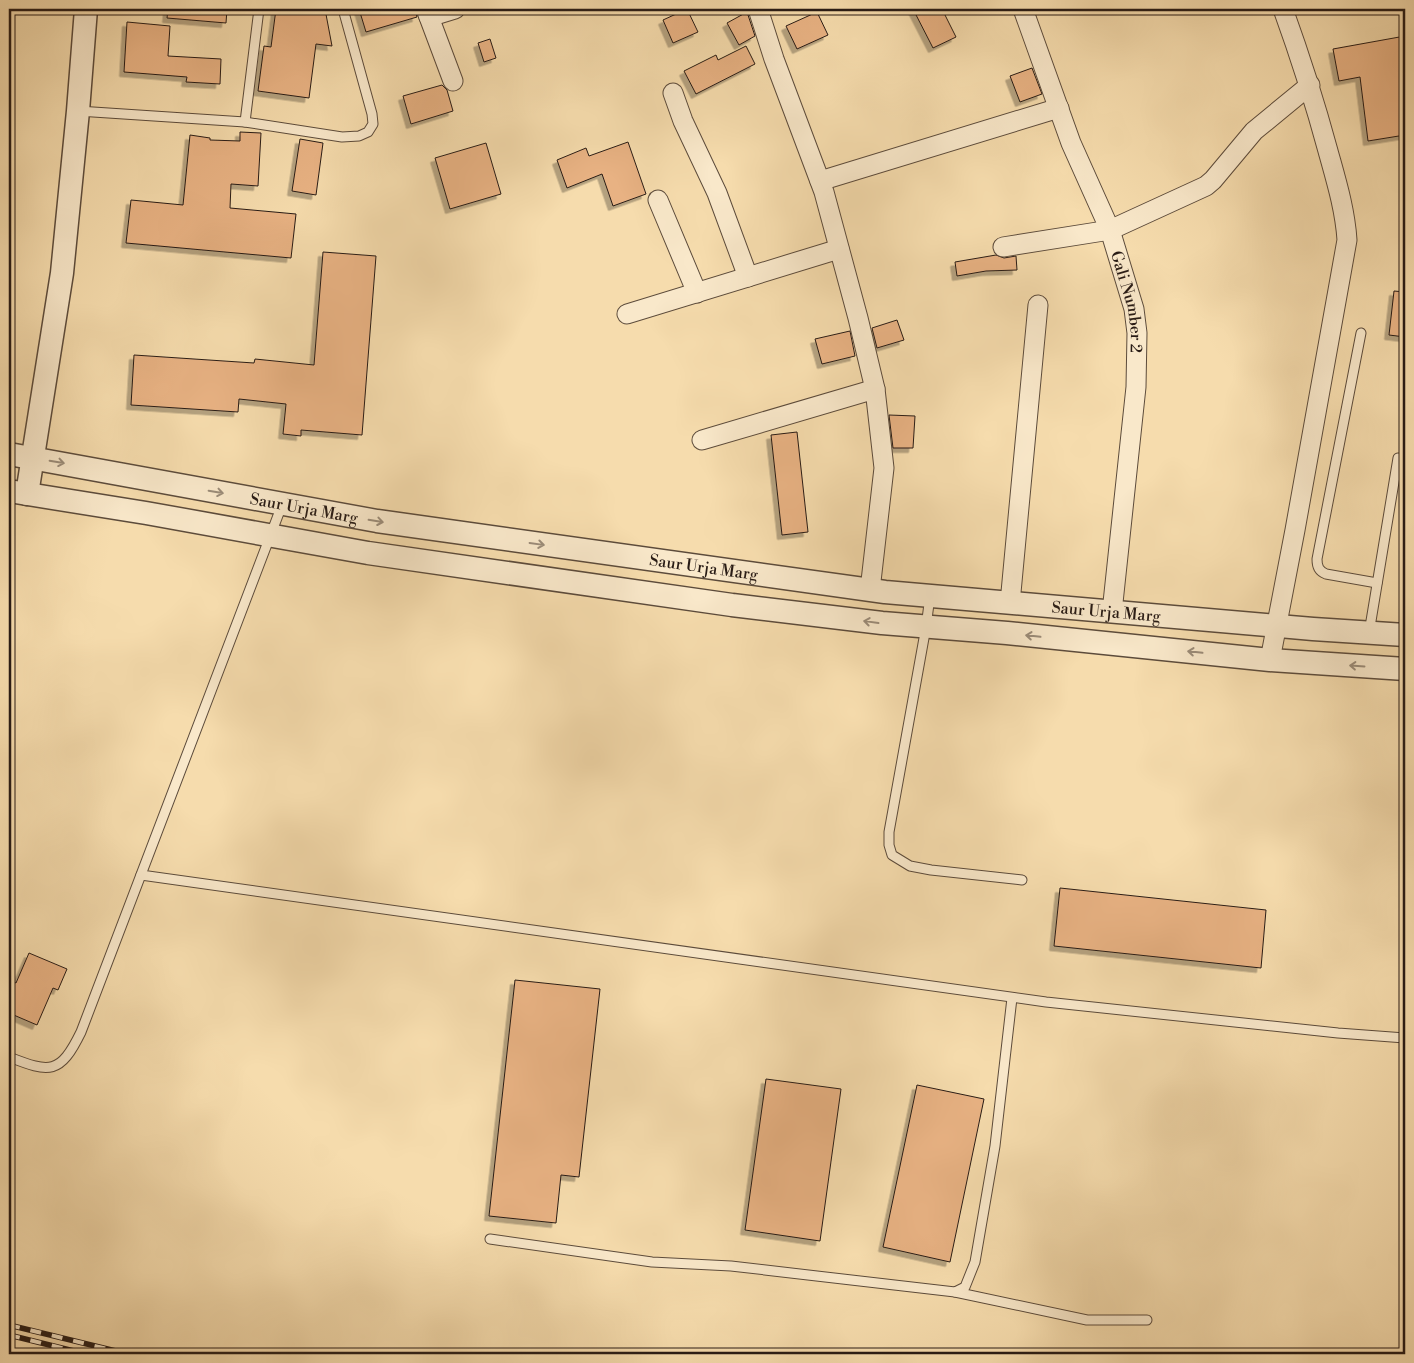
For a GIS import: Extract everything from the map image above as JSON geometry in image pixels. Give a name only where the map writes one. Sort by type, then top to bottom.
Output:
[{"type":"street","points":[[18,493],[32,458],[62,273],[86,9]]},
{"type":"street","points":[[452,81],[428,13],[455,9]]},
{"type":"street","points":[[758,9],[774,59],[820,182],[875,389],[884,468],[870,590]]},
{"type":"street","name":"Gali Number 2","points":[[1022,9],[1071,143],[1110,230],[1130,294],[1137,333],[1136,387],[1112,612]]},
{"type":"street","points":[[1270,660],[1347,240],[1346,219],[1310,86],[1283,9]]},
{"type":"street","points":[[1003,247],[1110,230],[1206,186],[1254,131],[1310,86]]},
{"type":"street","points":[[673,93],[717,193],[748,277]]},
{"type":"street","points":[[820,182],[1058,108]]},
{"type":"street","points":[[658,200],[697,293]]},
{"type":"street","points":[[627,314],[839,249]]},
{"type":"street","points":[[1010,603],[1038,305]]},
{"type":"street","points":[[702,440],[875,389]]},
{"type":"street","name":"Saur Urja Marg","points":[[9,454],[377,522],[870,590],[1277,626],[1405,635]]},
{"type":"street","name":"Saur Urja Marg","points":[[18,493],[368,552],[732,605],[926,627],[1270,660],[1405,669]]},
{"type":"street","points":[[671,596],[673,563]]},
{"type":"lane","points":[[245,122],[259,9]]},
{"type":"lane","points":[[78,111],[245,122],[342,137],[359,136],[368,132],[373,124],[372,114],[343,9]]},
{"type":"lane","points":[[1361,333],[1317,566],[1321,572],[1326,574],[1377,583]]},
{"type":"lane","points":[[1369,633],[1398,458]]},
{"type":"lane","points":[[9,1057],[37,1068],[48,1069],[63,1062],[72,1051],[81,1032],[282,504]]},
{"type":"lane","points":[[930,596],[889,832],[889,845],[892,855],[910,866],[1022,880]]},
{"type":"lane","points":[[141,875],[1012,998],[1338,1033],[1405,1038]]},
{"type":"lane","points":[[955,1292],[965,1287],[975,1262],[995,1146],[1012,998]]},
{"type":"lane","points":[[490,1239],[652,1262],[731,1266],[955,1292],[1087,1320],[1147,1320]]},
{"type":"building","points":[[168,9],[227,9],[226,23],[167,18]]},
{"type":"building","points":[[276,9],[325,9],[332,46],[316,44],[309,98],[258,91],[264,46],[271,47]]},
{"type":"building","points":[[359,9],[415,9],[417,17],[366,32]]},
{"type":"building","points":[[687,9],[698,32],[673,43],[663,20]]},
{"type":"building","points":[[913,9],[942,9],[956,37],[933,48]]},
{"type":"building","points":[[747,12],[755,36],[739,45],[727,23]]},
{"type":"building","points":[[817,12],[828,35],[797,49],[786,26]]},
{"type":"building","points":[[127,22],[170,26],[168,56],[221,59],[220,84],[186,82],[187,77],[124,72]]},
{"type":"building","points":[[1405,36],[1405,135],[1368,141],[1360,77],[1339,81],[1333,49]]},
{"type":"building","points":[[490,39],[496,58],[484,62],[478,43]]},
{"type":"building","points":[[746,46],[755,64],[696,94],[684,71],[716,55],[718,60]]},
{"type":"building","points":[[1032,68],[1042,94],[1020,102],[1010,76]]},
{"type":"building","points":[[442,85],[447,90],[453,111],[411,124],[403,96]]},
{"type":"building","points":[[240,132],[261,133],[258,186],[231,184],[230,208],[296,214],[291,258],[126,243],[131,200],[183,205],[190,135],[210,138],[210,140],[240,141]]},
{"type":"building","points":[[300,139],[323,143],[316,195],[292,191]]},
{"type":"building","points":[[628,142],[646,194],[613,206],[602,174],[567,188],[557,160],[586,148],[589,156]]},
{"type":"building","points":[[486,143],[501,194],[450,209],[435,158]]},
{"type":"building","points":[[323,252],[376,256],[362,435],[301,430],[301,436],[283,434],[286,404],[239,399],[238,412],[131,405],[134,355],[254,363],[255,359],[314,365]]},
{"type":"building","points":[[996,255],[1004,258],[1016,256],[1017,270],[986,271],[957,276],[955,262]]},
{"type":"building","points":[[1394,291],[1405,292],[1405,337],[1389,335]]},
{"type":"building","points":[[897,320],[904,340],[877,348],[872,328]]},
{"type":"building","points":[[850,331],[855,356],[822,364],[815,339]]},
{"type":"building","points":[[889,415],[915,416],[913,448],[893,448]]},
{"type":"building","points":[[797,432],[808,532],[782,535],[771,435]]},
{"type":"building","points":[[1060,888],[1266,910],[1261,968],[1054,946]]},
{"type":"building","points":[[29,953],[67,969],[58,990],[53,988],[37,1025],[9,1013],[9,980],[16,983]]},
{"type":"building","points":[[515,980],[600,989],[579,1177],[561,1175],[556,1223],[489,1216]]},
{"type":"building","points":[[766,1079],[841,1089],[820,1241],[745,1230]]},
{"type":"building","points":[[917,1085],[984,1099],[950,1262],[883,1247]]},
{"type":"railway","points":[[9,1325],[128,1354]]},
{"type":"railway","points":[[9,1335],[86,1354]]}]
